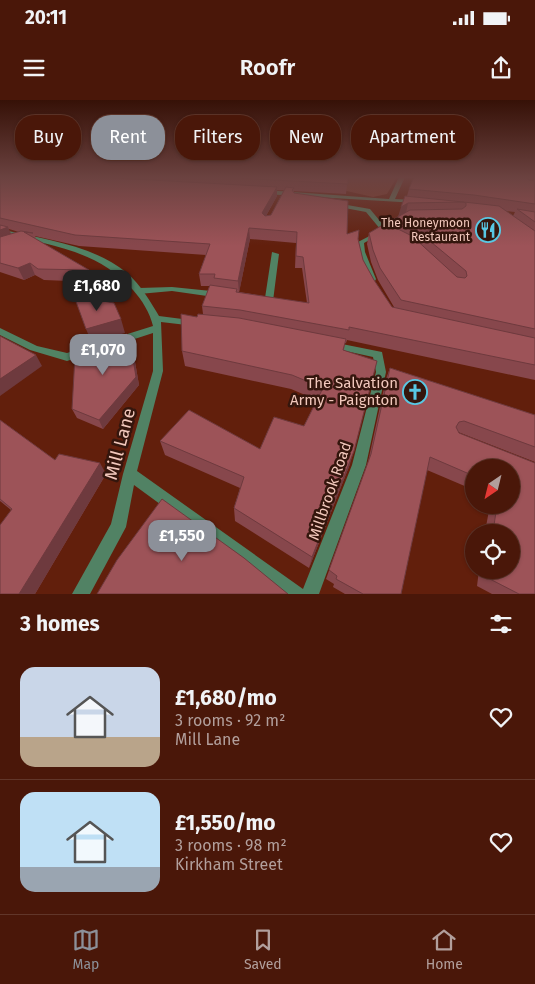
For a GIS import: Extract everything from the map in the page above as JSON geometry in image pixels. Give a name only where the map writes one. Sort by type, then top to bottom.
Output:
[{"type":"street","points":[[297,200],[320,203]]},
{"type":"street","points":[[399,200],[419,203]]},
{"type":"street","points":[[330,204],[368,210],[387,232]]},
{"type":"street","points":[[376,290],[361,252],[361,242],[387,232],[406,217],[415,216]]},
{"type":"street","name":"Mill Lane","points":[[0,231],[67,247],[102,260],[124,275],[144,296],[157,324],[158,371],[130,474],[118,527],[81,594]]},
{"type":"street","points":[[14,242],[28,237]]},
{"type":"street","points":[[250,299],[269,301],[276,254]]},
{"type":"street","points":[[139,291],[172,289],[230,296]]},
{"type":"street","points":[[0,331],[34,348],[67,357],[157,324],[203,324]]},
{"type":"street","name":"Millbrook Road","points":[[310,594],[360,465],[381,372],[378,354],[324,343]]},
{"type":"street","points":[[130,474],[297,594]]},
{"type":"building","points":[[0,200],[269,200],[262,213],[265,216],[271,215],[279,200],[348,201],[347,234],[359,230],[358,239],[363,260],[392,307],[535,338],[535,365],[349,327],[349,330],[240,310],[202,306],[210,285],[237,289],[236,292],[309,303],[303,257],[296,256],[297,232],[249,228],[238,281],[214,278],[215,274],[199,274],[210,244],[75,235],[0,218]]},
{"type":"building","points":[[404,200],[444,200],[499,206],[535,231],[535,329],[401,300],[380,268],[369,233],[386,223],[412,236],[457,277],[465,278],[467,276],[466,271],[419,232],[445,229],[448,223],[409,226],[394,219],[410,210],[462,209],[466,206],[466,203],[408,203],[401,207]]},
{"type":"building","points":[[508,200],[535,200],[535,204]]},
{"type":"building","points":[[517,209],[535,212],[535,222]]},
{"type":"building","points":[[0,225],[8,227],[0,230]]},
{"type":"building","points":[[21,231],[33,233],[24,232],[89,270],[38,269],[30,263],[18,268],[0,263],[0,237]]},
{"type":"building","points":[[74,296],[114,303],[121,319],[86,329]]},
{"type":"building","points":[[181,314],[197,317],[198,314],[239,318],[346,339],[343,350],[377,361],[354,451],[312,557],[234,508],[244,477],[160,441],[189,410],[260,449],[274,417],[304,426],[323,388],[292,375],[182,351]]},
{"type":"building","points":[[127,334],[130,341],[136,377],[99,420],[72,409],[75,356],[94,351],[92,345]]},
{"type":"building","points":[[0,336],[36,355],[0,379]]},
{"type":"building","points":[[390,368],[535,415],[535,447],[464,421],[459,422],[456,427],[459,433],[535,463],[535,594],[519,594],[490,579],[520,579],[520,524],[494,524],[496,514],[520,514],[520,459],[465,459],[465,472],[430,457],[401,594],[363,594],[336,579],[337,576],[329,570],[371,454]]},
{"type":"building","points":[[0,420],[55,460],[59,454],[100,463],[19,594],[0,594],[0,525],[12,509],[0,499]]},
{"type":"building","points":[[162,499],[244,558],[288,594],[97,594],[117,560]]},
{"type":"place","name":"The Honeymoon Restaurant","points":[[488,230]]},
{"type":"place","name":"The Salvation Army - Paignton","points":[[415,392]]}]
